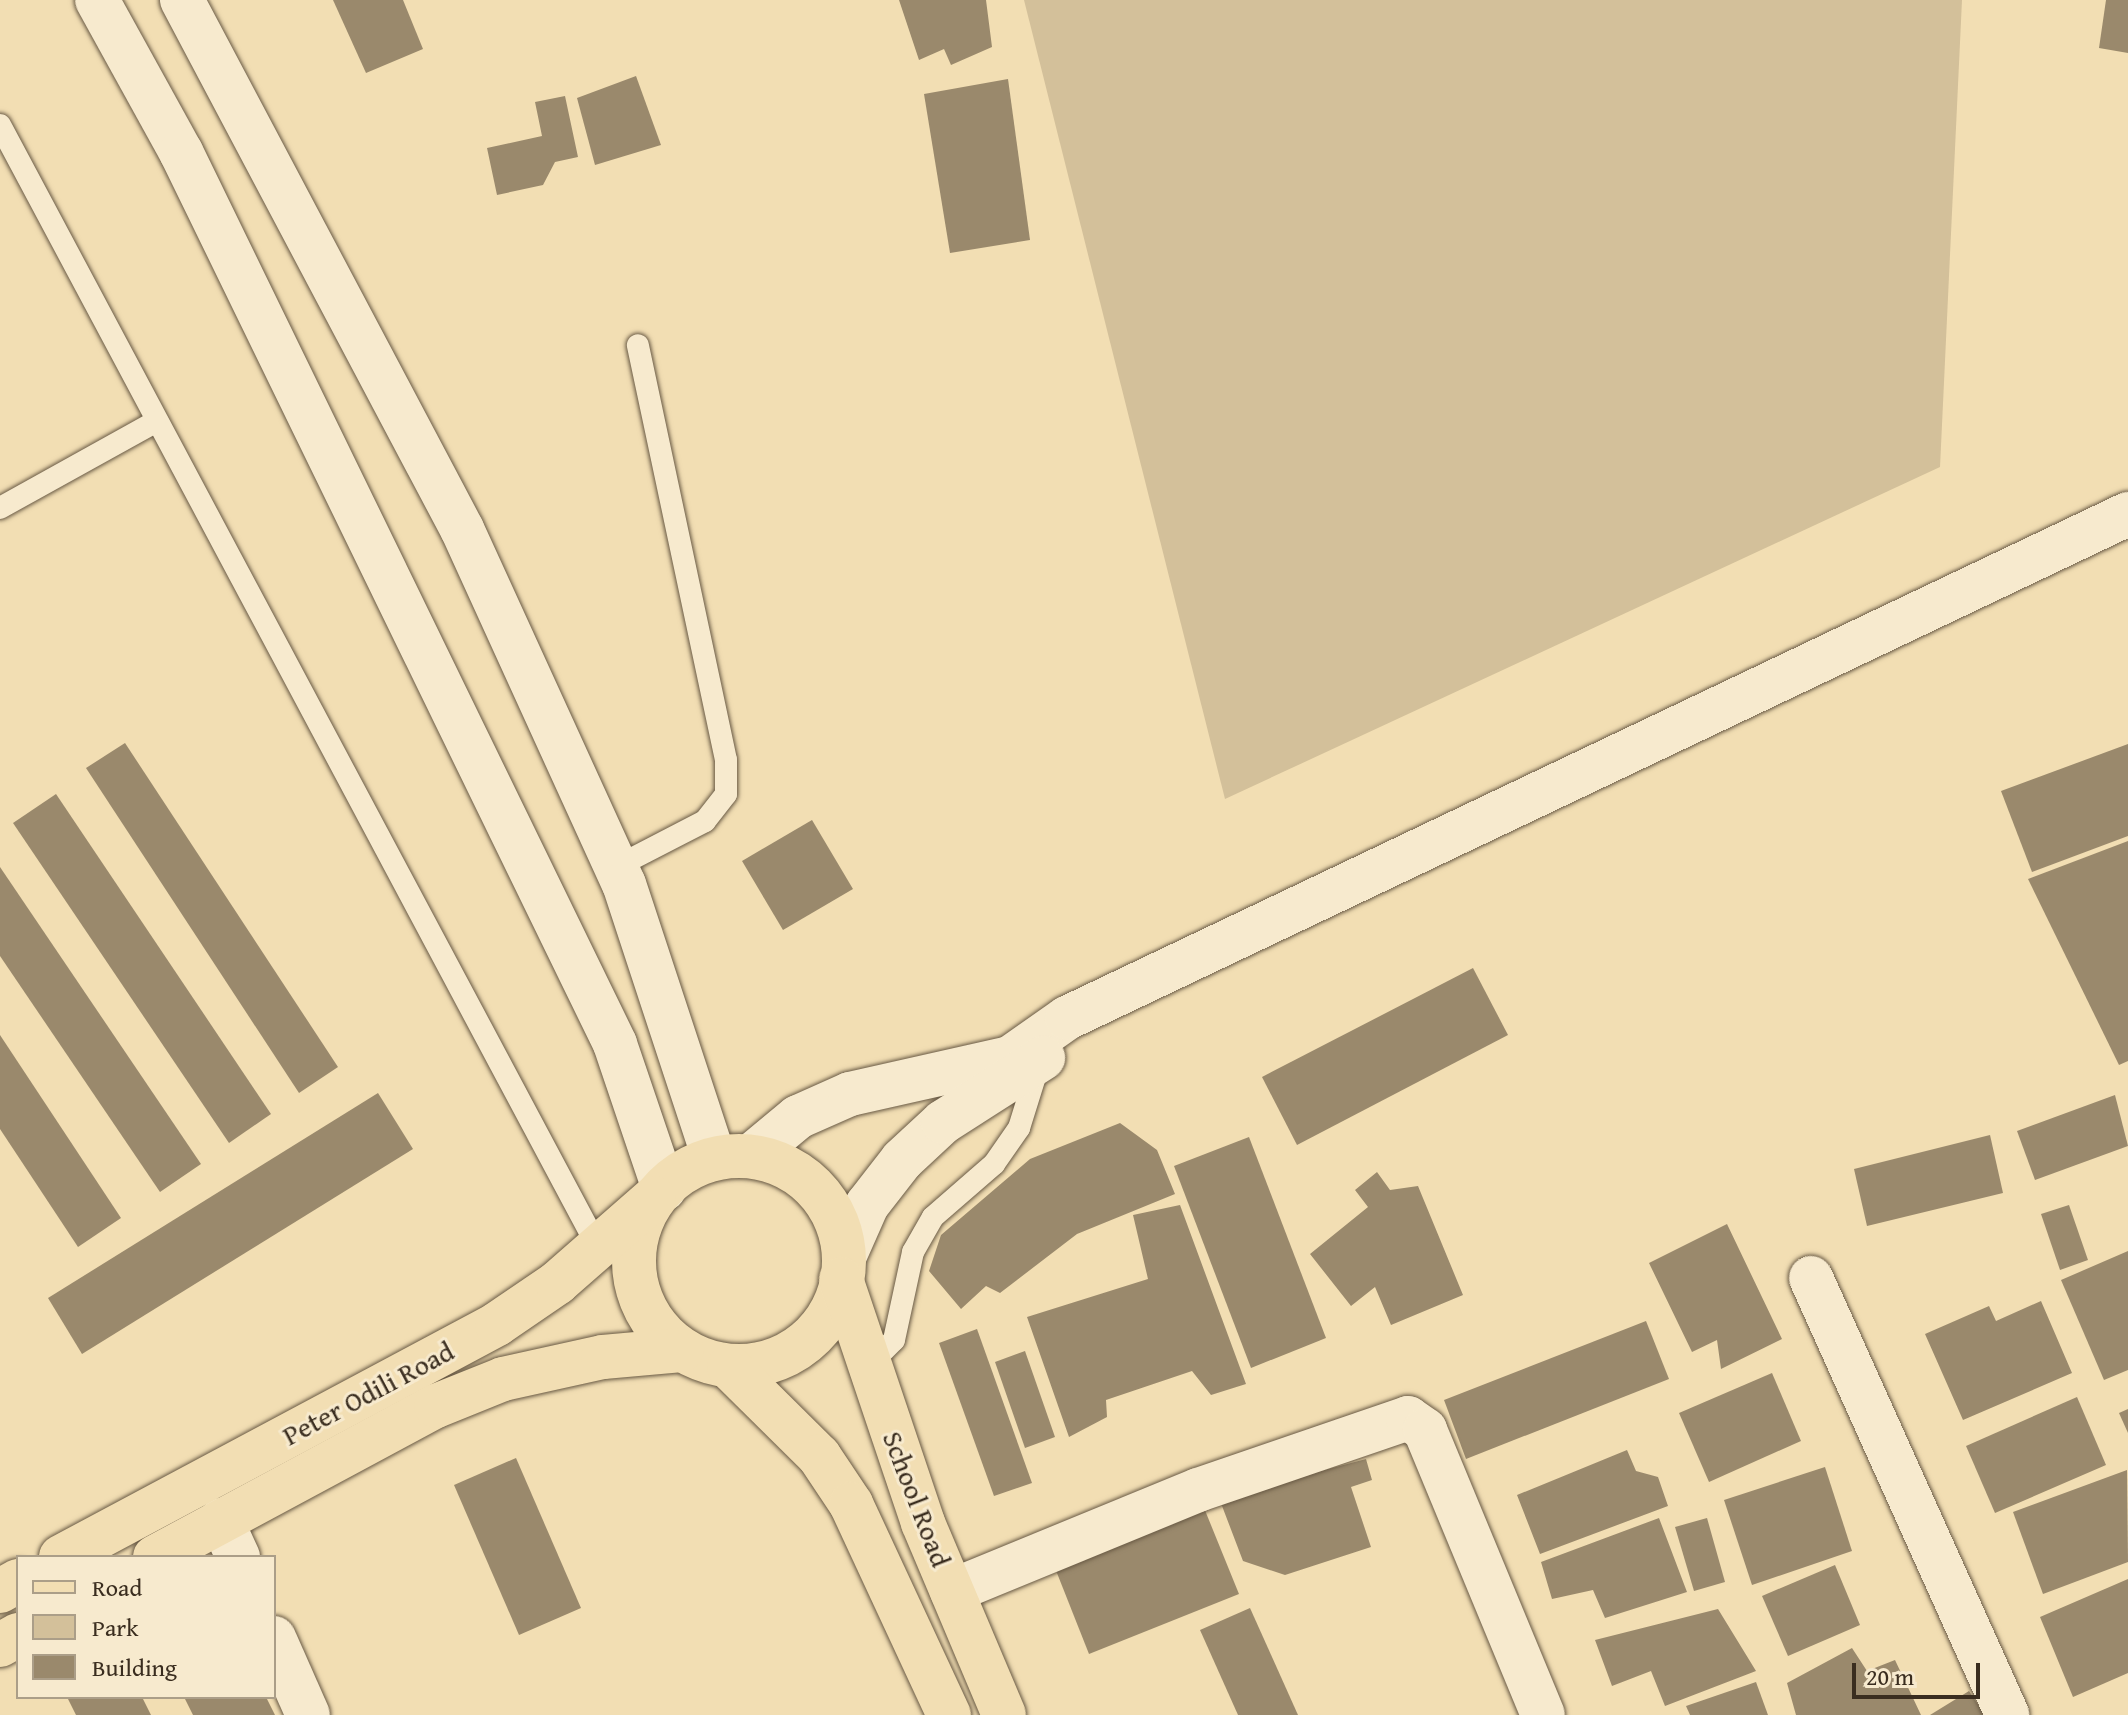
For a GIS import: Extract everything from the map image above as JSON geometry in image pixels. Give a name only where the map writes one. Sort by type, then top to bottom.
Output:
[{"type":"main road","points":[[732,1157],[786,1166],[816,1190],[836,1222],[842,1268],[824,1322],[799,1348],[766,1364],[729,1367],[682,1350],[655,1326],[638,1293],[634,1257],[659,1194],[732,1157]]},
{"type":"main road","name":"Peter Odili Road","points":[[65,1555],[497,1324],[599,1249],[659,1194]]},
{"type":"main road","name":"School Road","points":[[842,1268],[869,1365],[952,1591],[1004,1715]]},
{"type":"main road","name":"Peter Odili Road","points":[[163,1555],[230,1538],[436,1406],[503,1379],[603,1357],[682,1350]]},
{"type":"main road","points":[[729,1367],[819,1456],[851,1504],[949,1715]]},
{"type":"street","points":[[97,0],[181,152],[615,1044],[659,1194]]},
{"type":"street","points":[[182,0],[462,529],[616,867],[674,1020],[732,1157],[798,1117],[850,1094],[1010,1058],[1067,1018],[2128,514]]},
{"type":"street","points":[[842,1268],[867,1205],[902,1160],[943,1122],[1039,1064],[1067,1018]]},
{"type":"street","points":[[1811,1278],[2007,1715]]},
{"type":"street","points":[[952,1591],[1198,1490],[1408,1418],[1425,1430],[1543,1715]]},
{"type":"street","points":[[276,1643],[308,1715]]},
{"type":"lane","points":[[0,125],[155,422],[599,1249]]},
{"type":"lane","points":[[616,867],[705,821],[726,794],[726,760],[638,345]]},
{"type":"lane","points":[[0,508],[155,422]]},
{"type":"lane","points":[[869,1365],[894,1340],[905,1311],[913,1252],[933,1217],[994,1164],[1019,1128],[1039,1064]]},
{"type":"green space","points":[[1024,0],[1962,0],[1940,467],[1225,799]]},
{"type":"building","points":[[333,0],[403,0],[423,49],[366,73]]},
{"type":"building","points":[[899,0],[986,0],[992,47],[951,65],[944,49],[919,60]]},
{"type":"building","points":[[2106,0],[2128,0],[2128,53],[2099,48]]},
{"type":"building","points":[[636,76],[661,145],[595,165],[577,98]]},
{"type":"building","points":[[1008,79],[1030,240],[950,253],[924,94]]},
{"type":"building","points":[[565,96],[578,157],[555,162],[543,185],[497,195],[487,148],[542,136],[535,102]]},
{"type":"building","points":[[125,743],[338,1067],[299,1093],[86,768]]},
{"type":"building","points":[[2128,744],[2128,836],[2032,872],[2001,791]]},
{"type":"building","points":[[56,794],[271,1114],[229,1143],[13,823]]},
{"type":"building","points":[[812,820],[853,889],[783,930],[742,861]]},
{"type":"building","points":[[2128,841],[2128,1061],[2119,1065],[2028,879]]},
{"type":"building","points":[[0,867],[201,1164],[160,1192],[0,956]]},
{"type":"building","points":[[1473,968],[1508,1035],[1297,1145],[1262,1077]]},
{"type":"building","points":[[0,1035],[121,1218],[78,1247],[0,1129]]},
{"type":"building","points":[[378,1093],[413,1149],[82,1354],[48,1298]]},
{"type":"building","points":[[2115,1095],[2128,1146],[2035,1180],[2017,1131]]},
{"type":"building","points":[[1120,1123],[1157,1150],[1175,1194],[1077,1234],[1000,1293],[986,1286],[961,1309],[929,1271],[941,1235],[1030,1159]]},
{"type":"building","points":[[1990,1135],[2003,1193],[1867,1226],[1854,1169]]},
{"type":"building","points":[[1249,1137],[1326,1338],[1251,1368],[1174,1166]]},
{"type":"building","points":[[1377,1172],[1390,1190],[1418,1186],[1463,1295],[1391,1325],[1375,1287],[1351,1306],[1310,1254],[1368,1207],[1355,1190]]},
{"type":"building","points":[[1180,1205],[1246,1384],[1211,1395],[1192,1371],[1106,1400],[1107,1417],[1069,1437],[1027,1317],[1148,1279],[1133,1215]]},
{"type":"building","points":[[2069,1205],[2088,1260],[2060,1270],[2041,1214]]},
{"type":"building","points":[[1727,1224],[1782,1339],[1721,1369],[1717,1340],[1692,1352],[1649,1263]]},
{"type":"building","points":[[2128,1251],[2128,1370],[2104,1380],[2061,1280]]},
{"type":"building","points":[[2041,1301],[2072,1373],[1963,1420],[1925,1334],[1989,1306],[1996,1321]]},
{"type":"building","points":[[1646,1321],[1669,1379],[1466,1459],[1444,1400]]},
{"type":"building","points":[[977,1329],[1032,1483],[994,1496],[939,1343]]},
{"type":"building","points":[[1025,1351],[1055,1437],[1025,1448],[995,1362]]},
{"type":"building","points":[[1772,1373],[1801,1441],[1709,1482],[1679,1413]]},
{"type":"building","points":[[2077,1397],[2106,1465],[1995,1513],[1966,1446]]},
{"type":"building","points":[[2128,1409],[2128,1433],[2119,1413]]},
{"type":"building","points":[[1627,1450],[1636,1471],[1658,1477],[1668,1506],[1540,1554],[1517,1495]]},
{"type":"building","points":[[516,1458],[581,1608],[519,1635],[454,1485]]},
{"type":"building","points":[[1366,1459],[1372,1480],[1351,1487],[1371,1547],[1285,1575],[1243,1561],[1219,1498]]},
{"type":"building","points":[[1825,1467],[1852,1551],[1752,1585],[1724,1500]]},
{"type":"building","points":[[2127,1470],[2128,1562],[2043,1594],[2013,1512]]},
{"type":"building","points":[[1202,1503],[1239,1594],[1089,1654],[1053,1563]]},
{"type":"building","points":[[1659,1518],[1687,1592],[1605,1618],[1593,1590],[1552,1599],[1541,1562]]},
{"type":"building","points":[[1707,1518],[1725,1582],[1694,1591],[1675,1527]]},
{"type":"building","points":[[1835,1565],[1860,1625],[1788,1656],[1762,1596]]},
{"type":"building","points":[[2128,1579],[2128,1673],[2073,1697],[2040,1617]]},
{"type":"building","points":[[1250,1608],[1298,1715],[1238,1715],[1200,1630]]},
{"type":"building","points":[[1718,1609],[1756,1671],[1665,1706],[1651,1671],[1612,1686],[1595,1640]]},
{"type":"building","points":[[1852,1648],[1867,1671],[1895,1660],[1921,1715],[1796,1715],[1787,1683]]},
{"type":"building","points":[[1756,1682],[1768,1715],[1690,1715],[1686,1706]]},
{"type":"building","points":[[1969,1691],[1985,1715],[1930,1715]]},
{"type":"building","points":[[68,1699],[143,1699],[151,1715],[76,1715]]},
{"type":"building","points":[[185,1699],[267,1699],[275,1715],[193,1715]]}]
